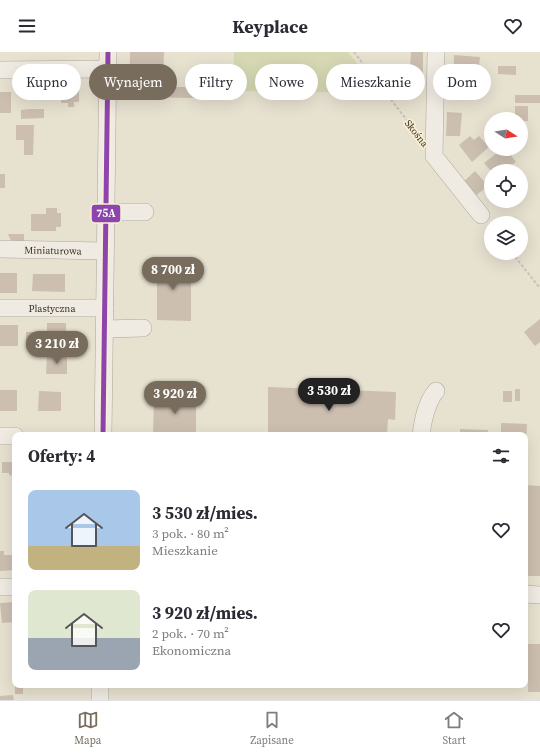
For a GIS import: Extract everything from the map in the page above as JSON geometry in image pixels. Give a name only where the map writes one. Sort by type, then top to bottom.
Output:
[{"type":"street","points":[[108,52],[108,64]]},
{"type":"street","points":[[434,156],[436,52]]},
{"type":"street","points":[[0,70],[89,70]]},
{"type":"street","points":[[103,432],[108,100]]},
{"type":"street","name":"Skośna","points":[[434,156],[481,214]]},
{"type":"street","points":[[106,212],[145,212]]},
{"type":"street","name":"Miniaturowa","points":[[0,249],[105,250]]},
{"type":"street","name":"Plastyczna","points":[[0,308],[105,308]]},
{"type":"street","points":[[105,329],[143,328]]},
{"type":"street","points":[[421,432],[424,416],[436,391]]},
{"type":"street","points":[[0,436],[12,436]]},
{"type":"street","points":[[0,587],[12,587]]},
{"type":"street","points":[[528,594],[540,595]]},
{"type":"street","points":[[100,688],[100,700]]},
{"type":"path","name":"Skośna","points":[[354,52],[434,156]]},
{"type":"path","points":[[518,260],[540,288]]},
{"type":"green space","points":[[234,52],[348,52],[357,64],[326,64],[326,92],[318,92],[318,64],[255,64],[255,91],[247,91],[247,64],[234,64]]},
{"type":"building","points":[[130,52],[164,52],[164,64],[130,64]]},
{"type":"building","points":[[411,52],[423,52],[423,64],[410,64]]},
{"type":"building","points":[[454,55],[480,57],[479,64],[454,64]]},
{"type":"building","points":[[498,66],[516,66],[516,75],[498,74]]},
{"type":"building","points":[[177,87],[185,87],[185,98],[177,98]]},
{"type":"building","points":[[0,92],[11,92],[11,113],[0,113]]},
{"type":"building","points":[[515,95],[540,95],[540,103],[515,103]]},
{"type":"building","points":[[61,100],[79,100],[79,102],[74,102],[74,107],[68,107],[68,103],[61,103]]},
{"type":"building","points":[[515,106],[528,106],[528,112],[515,112]]},
{"type":"building","points":[[44,109],[44,118],[21,119],[21,110]]},
{"type":"building","points":[[447,112],[462,113],[460,136],[446,136]]},
{"type":"building","points":[[16,125],[34,125],[33,155],[24,155],[24,140],[16,140]]},
{"type":"building","points":[[470,136],[474,140],[479,136],[484,142],[484,151],[472,162],[459,145]]},
{"type":"building","points":[[493,156],[511,156],[516,162],[513,164],[484,163]]},
{"type":"building","points":[[475,171],[484,181],[484,189],[474,197],[462,183]]},
{"type":"building","points":[[0,174],[5,174],[5,188],[0,188]]},
{"type":"building","points":[[46,208],[57,208],[57,213],[61,213],[61,227],[56,227],[56,231],[31,231],[31,214],[46,214]]},
{"type":"building","points":[[8,234],[24,234],[24,243],[12,243]]},
{"type":"building","points":[[158,263],[191,263],[191,321],[157,320],[157,279],[151,279],[151,267],[158,267]]},
{"type":"building","points":[[0,273],[17,273],[17,293],[0,293]]},
{"type":"building","points":[[33,274],[65,274],[65,292],[32,291]]},
{"type":"building","points":[[540,319],[540,342],[535,346],[524,332]]},
{"type":"building","points":[[47,323],[66,323],[66,339],[47,339]]},
{"type":"building","points":[[0,325],[18,325],[18,346],[0,346]]},
{"type":"building","points":[[26,332],[37,332],[37,348],[26,348]]},
{"type":"building","points":[[47,356],[67,357],[67,374],[46,374]]},
{"type":"building","points":[[268,387],[396,392],[395,420],[388,419],[387,432],[268,432]]},
{"type":"building","points":[[515,389],[520,389],[520,401],[515,401]]},
{"type":"building","points":[[0,390],[17,390],[17,411],[0,411]]},
{"type":"building","points":[[39,391],[61,392],[61,411],[38,411]]},
{"type":"building","points":[[503,391],[512,391],[512,402],[503,402]]},
{"type":"building","points":[[154,394],[196,394],[196,432],[153,432]]},
{"type":"building","points":[[501,423],[527,424],[526,432],[501,432]]},
{"type":"building","points":[[460,429],[488,430],[488,432],[460,432]]},
{"type":"building","points":[[2,462],[12,462],[12,476],[9,475],[9,473],[2,473]]},
{"type":"building","points":[[528,485],[540,486],[540,576],[528,576]]},
{"type":"building","points":[[0,551],[4,551],[4,555],[12,555],[12,570],[0,571]]},
{"type":"building","points":[[12,602],[12,622],[2,623],[0,603]]},
{"type":"building","points":[[528,644],[540,644],[540,692],[528,692]]},
{"type":"building","points":[[15,688],[23,688],[23,694],[15,694]]},
{"type":"building","points":[[13,695],[14,700],[0,700],[0,696]]},
{"type":"transit line","name":"75A","points":[[103,432],[108,52]]}]
